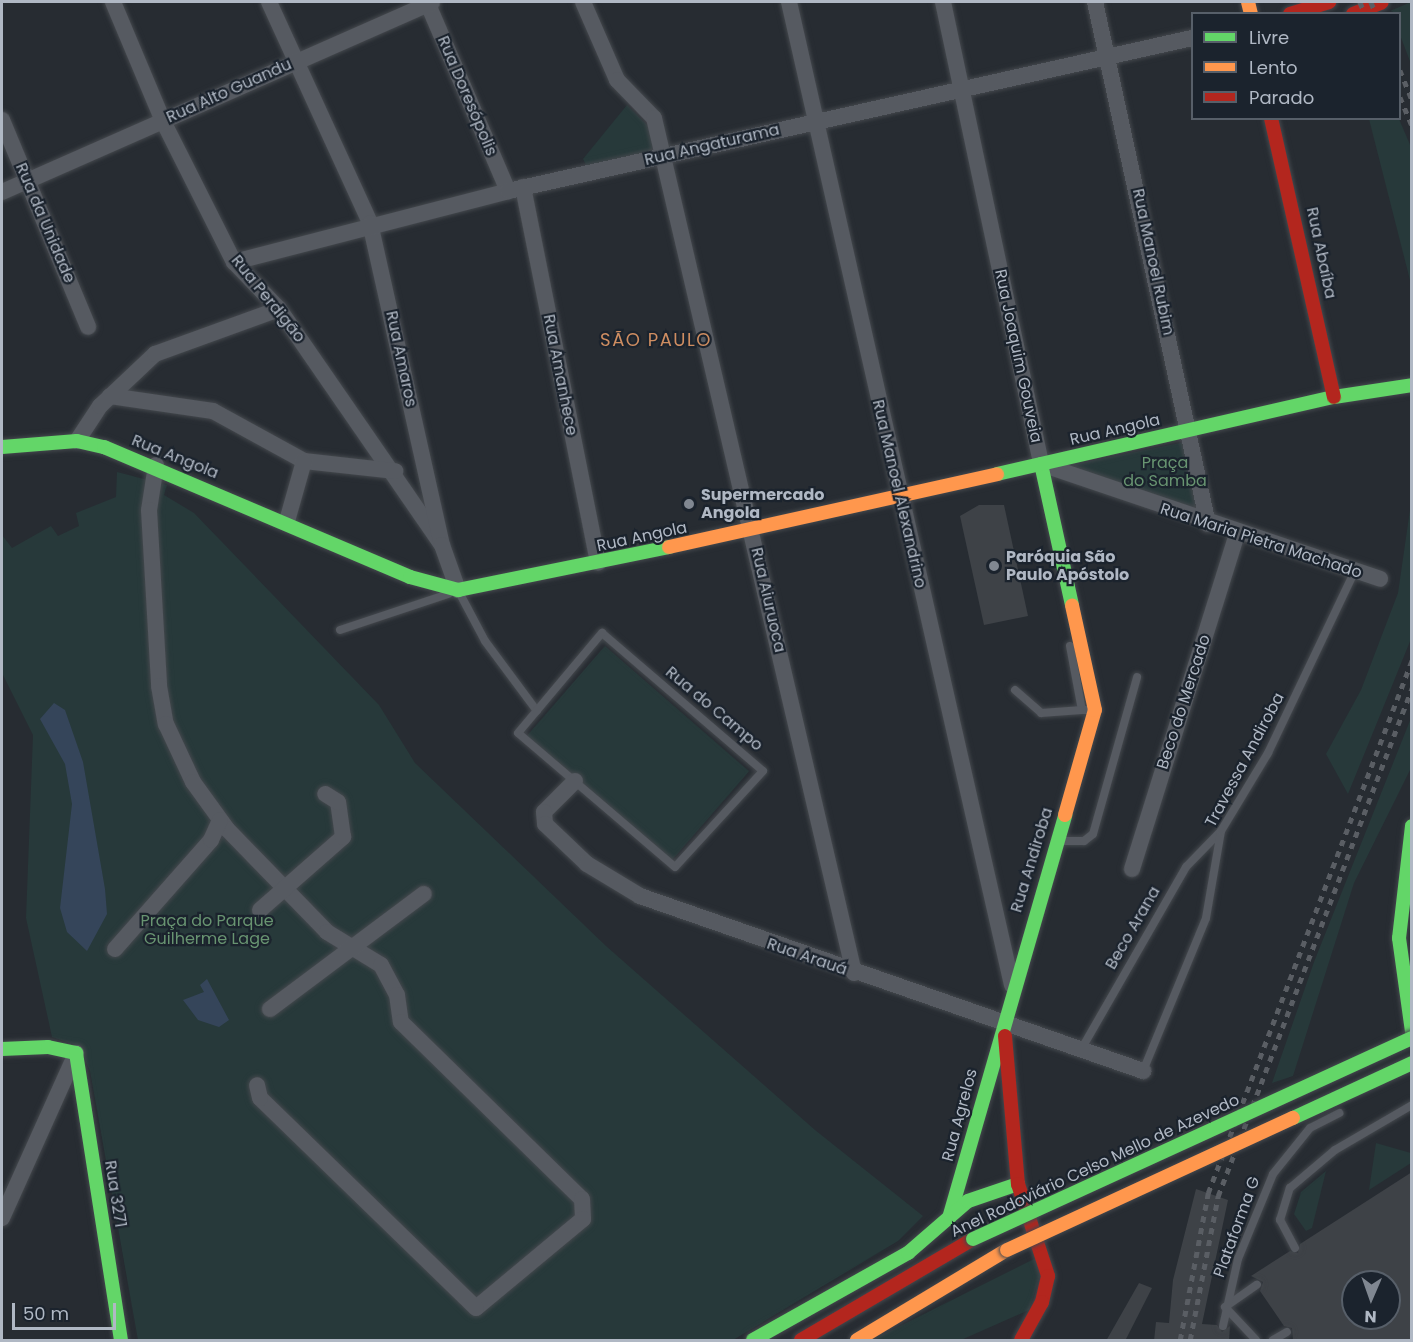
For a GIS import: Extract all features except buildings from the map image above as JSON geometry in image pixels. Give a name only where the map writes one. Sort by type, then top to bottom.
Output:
[{"type":"main road","points":[[1296,12],[1329,2]]},
{"type":"main road","points":[[1357,12],[1377,3]]},
{"type":"main road","name":"Rua Abaíba","points":[[1271,120],[1334,397]]},
{"type":"main road","name":"Rua Angola","points":[[2,447],[77,441],[156,465],[411,577],[458,590],[752,530],[1334,397],[1412,386]]},
{"type":"main road","name":"Rua Joaquim Gouveia","points":[[1041,464],[1088,710]]},
{"type":"main road","name":"Rua Andiroba","points":[[1004,1020],[1012,985],[1055,840],[1088,710]]},
{"type":"main road","points":[[1412,826],[1399,938],[1412,1032]]},
{"type":"main road","points":[[1004,1020],[1018,1184],[1048,1276],[1042,1302],[1021,1341]]},
{"type":"main road","name":"Rua Agrelos","points":[[949,1218],[1004,1020]]},
{"type":"main road","name":"Anel Rodoviário Celso Mello de Azevedo","points":[[801,1341],[973,1239],[1412,1038]]},
{"type":"main road","points":[[2,1049],[48,1047],[76,1053]]},
{"type":"main road","name":"Rua 3271","points":[[76,1053],[121,1341]]},
{"type":"main road","points":[[857,1341],[1007,1250],[1412,1064]]},
{"type":"main road","name":"Anel Rodoviário Celso Mello de Azevedo","points":[[753,1341],[908,1253],[968,1201],[1018,1184]]},
{"type":"street","name":"Rua Perdigão","points":[[113,2],[163,121],[234,262],[279,309],[395,471],[442,545]]},
{"type":"street","name":"Rua Amaros","points":[[269,2],[370,224],[442,545],[458,590]]},
{"type":"street","name":"Rua Alto Guandu","points":[[2,192],[429,2]]},
{"type":"street","name":"Rua Doresópolis","points":[[429,2],[515,189]]},
{"type":"street","name":"Rua Aiuruoca","points":[[584,2],[617,80],[654,118],[854,973]]},
{"type":"street","name":"Rua Manoel Alexandrino","points":[[789,2],[898,496],[1012,985]]},
{"type":"street","name":"Rua Joaquim Gouveia","points":[[943,2],[1041,464]]},
{"type":"street","name":"Rua Manoel Rubim","points":[[1095,2],[1109,57],[1208,524]]},
{"type":"street","name":"Rua Angaturama","points":[[234,262],[370,224],[515,189],[1191,38]]},
{"type":"street","name":"Rua da Unidade","points":[[2,120],[88,327]]},
{"type":"street","name":"Rua Amanhece","points":[[515,189],[598,563]]},
{"type":"street","points":[[77,441],[110,396],[155,354],[279,309]]},
{"type":"street","points":[[110,396],[213,411],[304,461],[395,471]]},
{"type":"street","points":[[287,521],[304,461]]},
{"type":"street","name":"Rua Maria Pietra Machado","points":[[1041,464],[1237,534],[1380,579]]},
{"type":"street","points":[[156,465],[149,510],[159,686],[166,724],[193,782],[220,820],[327,932],[381,965],[391,979],[401,1022],[582,1198],[583,1219],[476,1308],[260,1098],[257,1085]]},
{"type":"street","name":"Beco do Mercado","points":[[1132,869],[1237,534]]},
{"type":"street","name":"Rua Arauá","points":[[575,782],[542,818],[587,864],[677,913],[854,973],[1004,1020],[1143,1071]]},
{"type":"street","points":[[260,910],[342,837],[338,802],[325,794]]},
{"type":"street","points":[[115,949],[211,840],[220,820]]},
{"type":"street","points":[[270,1009],[424,894]]},
{"type":"street","points":[[2,1218],[76,1053]]},
{"type":"lane","points":[[1015,690],[1041,713],[1088,710],[1053,555]]},
{"type":"lane","name":"Travessa Andiroba","points":[[1143,1071],[1206,918],[1221,831],[1268,753],[1355,571]]},
{"type":"lane","points":[[340,630],[458,590]]},
{"type":"lane","name":"Rua Amaros","points":[[458,590],[485,641],[537,711]]},
{"type":"lane","name":"Rua do Campo","points":[[602,633],[763,771],[675,867],[575,782],[519,735],[602,633]]},
{"type":"lane","points":[[1055,840],[1084,841],[1093,834],[1137,677]]},
{"type":"lane","name":"Beco Arana","points":[[1082,1048],[1186,867],[1221,831]]},
{"type":"lane","points":[[1360,1101],[1412,1064]]},
{"type":"lane","points":[[1295,1248],[1280,1220],[1290,1188],[1335,1150],[1412,1105]]},
{"type":"lane","name":"Plataforma G","points":[[1223,1326],[1225,1307],[1273,1174],[1310,1128],[1350,1106]]},
{"type":"lane","points":[[1256,1341],[1225,1307],[1257,1285]]},
{"type":"lane","points":[[1273,1341],[1287,1332]]},
{"type":"green space","points":[[1411,2],[1411,64],[1401,38],[1401,12],[1390,11]]},
{"type":"green space","points":[[627,105],[651,129],[653,151],[587,167],[583,159]]},
{"type":"green space","points":[[1369,120],[1399,120],[1411,147],[1411,284]]},
{"type":"green space","name":"Praça do Samba","points":[[1185,442],[1202,513],[1075,472],[1075,464]]},
{"type":"green space","name":"Praça do Parque Guilherme Lage","points":[[117,472],[167,485],[164,495],[194,513],[379,705],[415,763],[606,946],[815,1130],[923,1216],[898,1241],[733,1340],[138,1340],[90,1071],[79,1046],[52,1037],[26,918],[33,735],[2,673],[2,535],[12,548],[51,526],[58,536],[79,526],[76,513],[116,497]]},
{"type":"green space","points":[[1411,503],[1411,639],[1348,794],[1326,754],[1361,690],[1398,593]]},
{"type":"green space","points":[[605,646],[749,771],[669,863],[525,738]]},
{"type":"green space","points":[[1411,718],[1411,768],[1354,883],[1293,1076],[1272,1083],[1314,962]]},
{"type":"green space","points":[[1376,1143],[1411,1153],[1411,1163],[1369,1190]]},
{"type":"green space","points":[[1326,1171],[1312,1228],[1306,1231],[1294,1214],[1301,1192]]},
{"type":"green space","points":[[1036,1258],[1041,1272],[1029,1310],[961,1340],[872,1340]]},
{"type":"water","points":[[54,703],[65,710],[83,762],[105,889],[107,914],[87,951],[67,932],[60,908],[72,804],[65,764],[40,719]]},
{"type":"water","points":[[207,979],[229,1020],[219,1027],[198,1020],[183,1000],[204,992],[200,985]]},
{"type":"railway","points":[[1360,2],[1364,12]]},
{"type":"railway","points":[[1371,2],[1375,12]]},
{"type":"railway","points":[[1401,72],[1412,99]]},
{"type":"railway","points":[[1401,99],[1412,125]]},
{"type":"railway","points":[[1180,1340],[1208,1193],[1412,660]]},
{"type":"railway","points":[[1190,1340],[1218,1196],[1412,688]]},
{"type":"traffic: fast","points":[[997,474],[1334,397],[1412,385]]},
{"type":"traffic: fast","points":[[2,447],[77,441],[104,447],[410,577],[458,590],[669,547]]},
{"type":"traffic: fast","points":[[1041,464],[1072,605]]},
{"type":"traffic: fast","points":[[949,1218],[1065,815]]},
{"type":"traffic: fast","points":[[1412,826],[1399,938],[1412,1032]]},
{"type":"traffic: fast","points":[[973,1239],[1412,1038]]},
{"type":"traffic: fast","points":[[2,1049],[48,1047],[76,1053],[121,1340]]},
{"type":"traffic: fast","points":[[1293,1118],[1412,1063]]},
{"type":"traffic: fast","points":[[753,1340],[908,1253],[968,1201],[1018,1184]]},
{"type":"traffic: slow","points":[[1248,2],[1250,12]]},
{"type":"traffic: slow","points":[[669,547],[997,474]]},
{"type":"traffic: slow","points":[[1065,815],[1095,710],[1072,605]]},
{"type":"traffic: slow","points":[[1007,1250],[1293,1118]]},
{"type":"traffic: slow","points":[[857,1340],[1007,1250]]},
{"type":"traffic: jam","points":[[1296,12],[1329,2]]},
{"type":"traffic: jam","points":[[1358,12],[1382,2]]},
{"type":"traffic: jam","points":[[1271,120],[1334,397]]},
{"type":"traffic: jam","points":[[1005,1036],[1018,1184],[1048,1276],[1042,1302],[1021,1340]]},
{"type":"traffic: jam","points":[[801,1340],[973,1239]]},
{"type":"place","name":"Supermercado Angola","points":[[689,504]]},
{"type":"place","name":"Paróquia São Paulo Apóstolo","points":[[994,566]]},
{"type":"district","name":"SÃO PAULO","points":[[656,340]]}]
